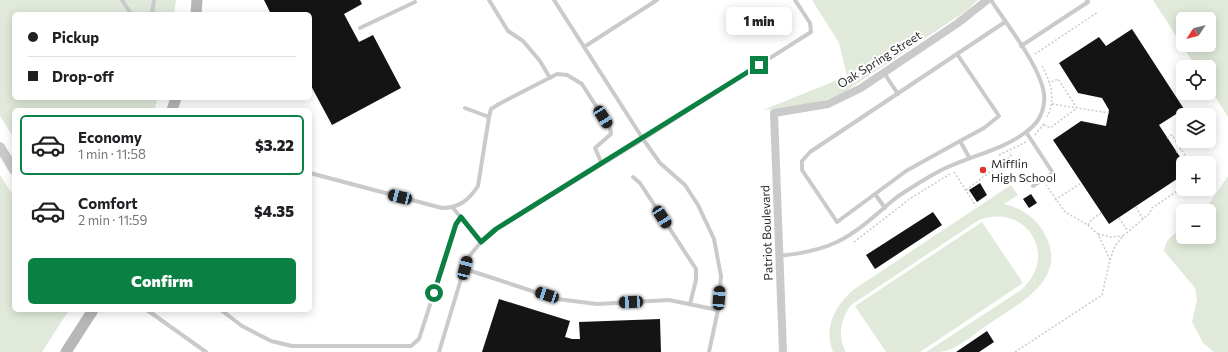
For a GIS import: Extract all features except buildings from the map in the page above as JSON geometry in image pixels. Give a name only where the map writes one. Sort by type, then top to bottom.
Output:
[{"type":"main road","points":[[196,12],[197,0]]},
{"type":"main road","points":[[66,352],[92,312]]},
{"type":"street","name":"Oak Spring Street","points":[[774,113],[828,104],[861,88],[958,23],[987,0]]},
{"type":"street","name":"Patriot Boulevard","points":[[774,113],[778,256],[783,352]]},
{"type":"street","points":[[0,147],[12,167]]},
{"type":"lane","points":[[122,0],[130,12]]},
{"type":"lane","points":[[152,12],[154,0]]},
{"type":"lane","points":[[489,0],[508,31],[523,41],[540,61],[550,78]]},
{"type":"lane","points":[[554,0],[643,139],[660,163],[685,185],[698,205],[714,239],[721,276],[718,310],[709,352]]},
{"type":"lane","points":[[584,47],[657,0]]},
{"type":"lane","points":[[439,352],[467,259],[481,242],[496,229],[643,139],[811,32],[810,23],[795,0]]},
{"type":"lane","points":[[778,256],[808,252],[836,242],[867,224],[898,197],[935,174],[969,157],[1007,143],[1035,125],[1042,114],[1045,102],[1045,89],[1039,74],[991,0]]},
{"type":"lane","points":[[1021,46],[1088,2],[1087,0]]},
{"type":"lane","points":[[360,28],[415,2]]},
{"type":"lane","points":[[958,54],[1000,116],[984,128],[906,171],[837,222],[802,170],[802,161],[810,152],[1005,22]]},
{"type":"lane","points":[[884,73],[898,94]]},
{"type":"lane","points":[[312,174],[442,208],[453,208],[472,196],[478,186],[488,116],[491,109],[557,74],[567,75],[582,84],[610,128],[611,134],[595,148],[602,164]]},
{"type":"lane","points":[[465,108],[488,116]]},
{"type":"lane","points":[[1026,132],[1054,173],[1034,186]]},
{"type":"lane","points":[[960,141],[969,157]]},
{"type":"lane","points":[[633,177],[640,184],[696,269],[696,280],[690,304]]},
{"type":"lane","points":[[875,194],[885,208]]},
{"type":"lane","points":[[453,208],[481,242]]},
{"type":"lane","points":[[224,312],[242,326],[271,341],[292,346],[411,346],[419,339],[456,224],[461,217]]},
{"type":"lane","points":[[465,268],[557,299],[597,304],[669,300],[718,310]]},
{"type":"lane","points":[[150,312],[206,352]]},
{"type":"lane","points":[[313,346],[313,352]]},
{"type":"path","points":[[1035,54],[1098,12]]},
{"type":"path","points":[[996,156],[1010,151],[1031,140],[1043,125],[1052,104],[1049,83],[1039,61]]},
{"type":"path","points":[[1049,83],[1058,80],[1077,108]]},
{"type":"path","points":[[1052,104],[1109,113]]},
{"type":"path","points":[[1043,125],[1050,128],[1077,108]]},
{"type":"path","points":[[1168,138],[1172,135],[1186,156]]},
{"type":"path","points":[[1176,152],[1181,149]]},
{"type":"path","points":[[966,190],[1011,156],[1010,151]]},
{"type":"path","points":[[854,242],[911,198],[954,172],[976,206]]},
{"type":"path","points":[[1043,180],[1055,200],[1065,212],[1088,225],[1098,234],[1110,260]]},
{"type":"path","points":[[1055,200],[1082,183]]},
{"type":"path","points":[[1015,352],[1102,295],[1110,260],[1115,246],[1123,236],[1149,214],[1152,208],[1176,192]]},
{"type":"path","points":[[1136,206],[1143,219]]},
{"type":"path","points":[[1088,225],[1092,219],[1101,213]]},
{"type":"path","points":[[1119,218],[1128,232]]},
{"type":"path","points":[[1098,234],[1111,237],[1123,236]]},
{"type":"green space","points":[[0,0],[176,0],[174,12],[12,12],[12,100],[157,100],[155,108],[12,108],[12,135],[0,116]]},
{"type":"green space","points":[[812,0],[978,0],[966,11],[843,93],[823,101],[795,107],[763,110],[847,76],[839,43]]},
{"type":"green space","points":[[1153,0],[1228,0],[1228,117],[1216,98],[1216,60],[1192,60],[1186,52],[1216,52],[1216,12],[1176,12],[1176,36]]},
{"type":"green space","points":[[0,175],[12,194],[12,312],[68,312],[42,352],[0,352]]},
{"type":"green space","points":[[1228,176],[1228,352],[1214,352],[1203,343],[1192,322],[1197,300],[1195,288],[1164,251],[1166,243],[1176,233],[1176,244],[1216,244],[1216,204],[1209,204],[1214,196],[1216,196],[1216,194]]},
{"type":"green space","points":[[1011,185],[1018,195],[1004,204],[1021,210],[1031,217],[1043,231],[1050,247],[1051,262],[1047,275],[1028,297],[964,342],[953,348],[947,351],[926,352],[1021,290],[1032,276],[1038,262],[1037,248],[1032,236],[1023,225],[1011,219],[996,216],[979,220],[851,305],[841,328],[843,346],[846,352],[833,352],[829,334],[832,318],[841,303],[853,290]]},
{"type":"green space","points":[[982,222],[1023,283],[920,352],[886,352],[855,306]]},
{"type":"place","name":"Mifflin High School","points":[[983,170]]},
{"type":"route","points":[[434,293],[456,224],[461,217],[481,242],[496,229],[643,139],[759,65]]}]
